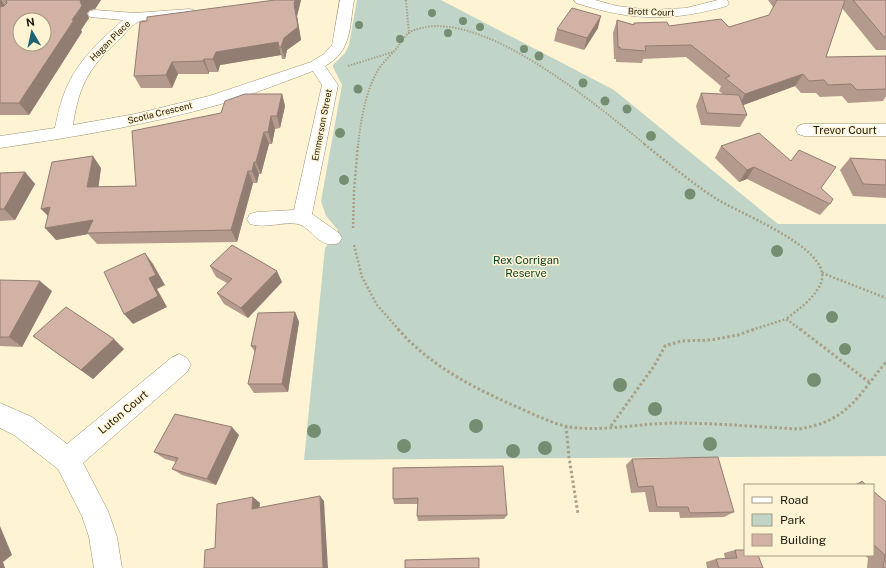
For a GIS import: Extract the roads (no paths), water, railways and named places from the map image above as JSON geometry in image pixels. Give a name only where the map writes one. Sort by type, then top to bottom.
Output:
[{"type":"street","points":[[319,69],[335,51],[338,45],[347,0]]},
{"type":"street","name":"Brott Court","points":[[581,0],[614,10],[650,14],[686,13],[722,3]]},
{"type":"street","name":"Hagan Place","points":[[95,14],[135,16],[196,13]]},
{"type":"street","name":"Hagan Place","points":[[63,133],[68,106],[76,80],[98,51],[135,16]]},
{"type":"street","name":"Scotia Crescent","points":[[0,142],[128,122],[216,100],[319,69]]},
{"type":"street","name":"Emmerson Street","points":[[302,217],[330,85],[319,69]]},
{"type":"street","name":"Trevor Court","points":[[804,130],[886,130]]},
{"type":"street","points":[[257,219],[302,217],[332,238]]},
{"type":"street","name":"Luton Court","points":[[67,460],[179,365]]},
{"type":"street","points":[[0,416],[23,426],[67,460],[94,511],[103,537],[108,568]]},
{"type":"park label","name":"Rex Corrigan Reserve","points":[[526,266]]}]
